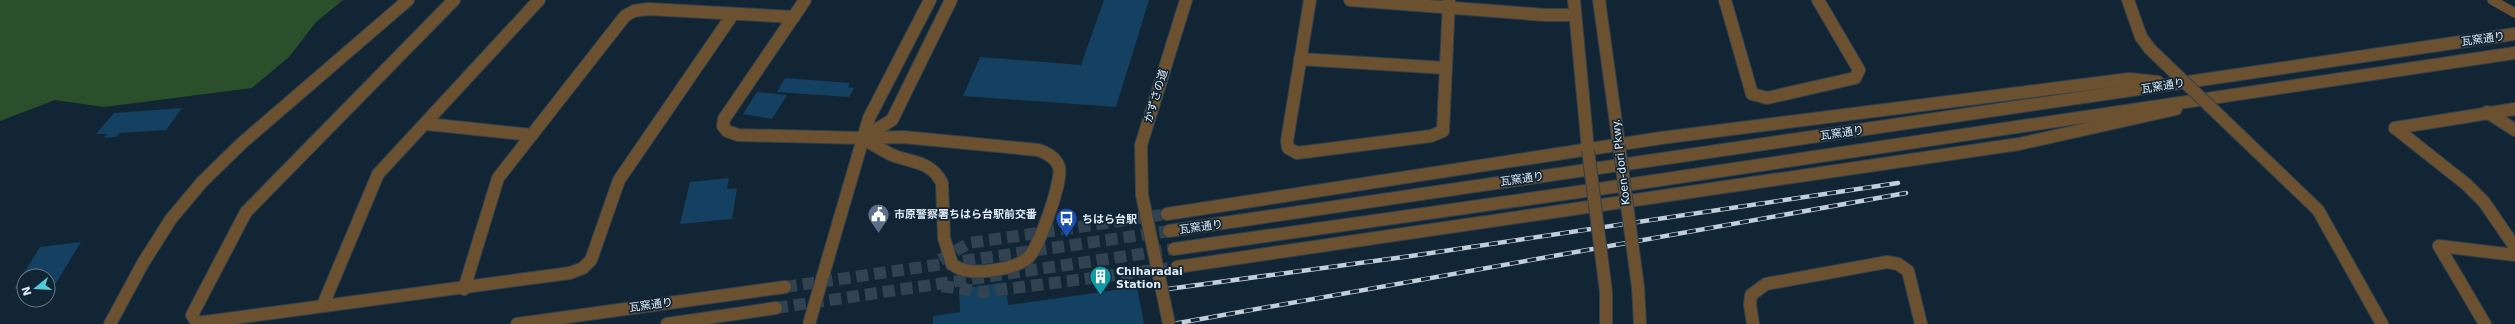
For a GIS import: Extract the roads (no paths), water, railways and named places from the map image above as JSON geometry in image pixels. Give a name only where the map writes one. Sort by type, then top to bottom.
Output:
[{"type":"street","points":[[110,324],[143,263],[171,219],[202,182],[242,143],[408,0]]},
{"type":"street","points":[[454,0],[246,212],[192,315],[197,323],[464,289],[570,273],[583,268],[591,260],[619,180],[733,14]]},
{"type":"street","points":[[323,306],[378,174],[427,124],[539,0]]},
{"type":"street","points":[[805,0],[724,119],[722,126],[727,131],[738,135],[832,140],[862,138],[903,137],[1009,146],[1038,150],[1049,154],[1058,167],[1058,178],[1037,244],[1031,254],[1012,267],[978,272],[962,270],[951,263],[946,250],[942,183],[940,176],[935,169],[922,162],[895,156],[862,138]]},
{"type":"street","points":[[809,324],[862,138],[874,106],[930,0]]},
{"type":"street","points":[[862,138],[892,120],[951,0]]},
{"type":"street","name":"かずさの道","points":[[1169,324],[1142,195],[1141,145],[1186,0]]},
{"type":"street","points":[[1310,0],[1287,141],[1288,148],[1297,153],[1315,152],[1439,134],[1444,131],[1448,3]]},
{"type":"street","points":[[1350,0],[1448,3],[1545,15],[1575,15]]},
{"type":"street","points":[[1574,0],[1588,150],[1606,292],[1606,324]]},
{"type":"street","name":"Koen-dori Pkwy.","points":[[1599,0],[1638,287],[1640,324]]},
{"type":"street","points":[[1726,0],[1752,94],[1767,98],[1855,78],[1859,70],[1818,0]]},
{"type":"street","points":[[2128,0],[2141,37],[2150,49],[2318,210],[2382,324]]},
{"type":"street","points":[[464,289],[498,178],[625,16],[634,10],[648,9],[794,17]]},
{"type":"street","name":"瓦窯通り","points":[[1169,231],[2515,34]]},
{"type":"street","name":"瓦窯通り","points":[[1174,249],[1599,189],[2515,53]]},
{"type":"street","points":[[1300,59],[1446,68]]},
{"type":"street","points":[[1167,214],[1661,138],[2129,79],[2176,84]]},
{"type":"street","points":[[1176,267],[2019,144],[2169,112],[2191,101]]},
{"type":"street","points":[[2515,109],[2487,112],[2395,128],[2466,184],[2484,202],[2515,248]]},
{"type":"street","points":[[2487,112],[2515,130]]},
{"type":"street","points":[[427,124],[532,134]]},
{"type":"street","points":[[2485,324],[2438,246],[2515,255]]},
{"type":"street","points":[[1754,324],[1749,302],[1751,292],[1756,288],[1766,284],[1887,262],[1898,264],[1908,271],[1921,324]]},
{"type":"street","name":"瓦窯通り","points":[[517,324],[784,287]]},
{"type":"street","name":"瓦窯通り","points":[[667,324],[776,308]]},
{"type":"lane","points":[[2492,0],[2515,13]]},
{"type":"tunnel","points":[[940,260],[969,243],[1167,214]]},
{"type":"tunnel","points":[[785,287],[1169,231]]},
{"type":"tunnel","points":[[776,308],[1174,249]]},
{"type":"tunnel","points":[[942,286],[983,292],[1177,267]]},
{"type":"railway","points":[[1168,289],[1411,256],[1898,183]]},
{"type":"railway","points":[[1173,324],[1906,193]]},
{"type":"place","name":"市原警察署ちはら台駅前交番","points":[[878,234]]},
{"type":"place","name":"ちはら台駅","points":[[1067,238]]},
{"type":"place","name":"Chiharadai Station","points":[[1101,296]]}]
